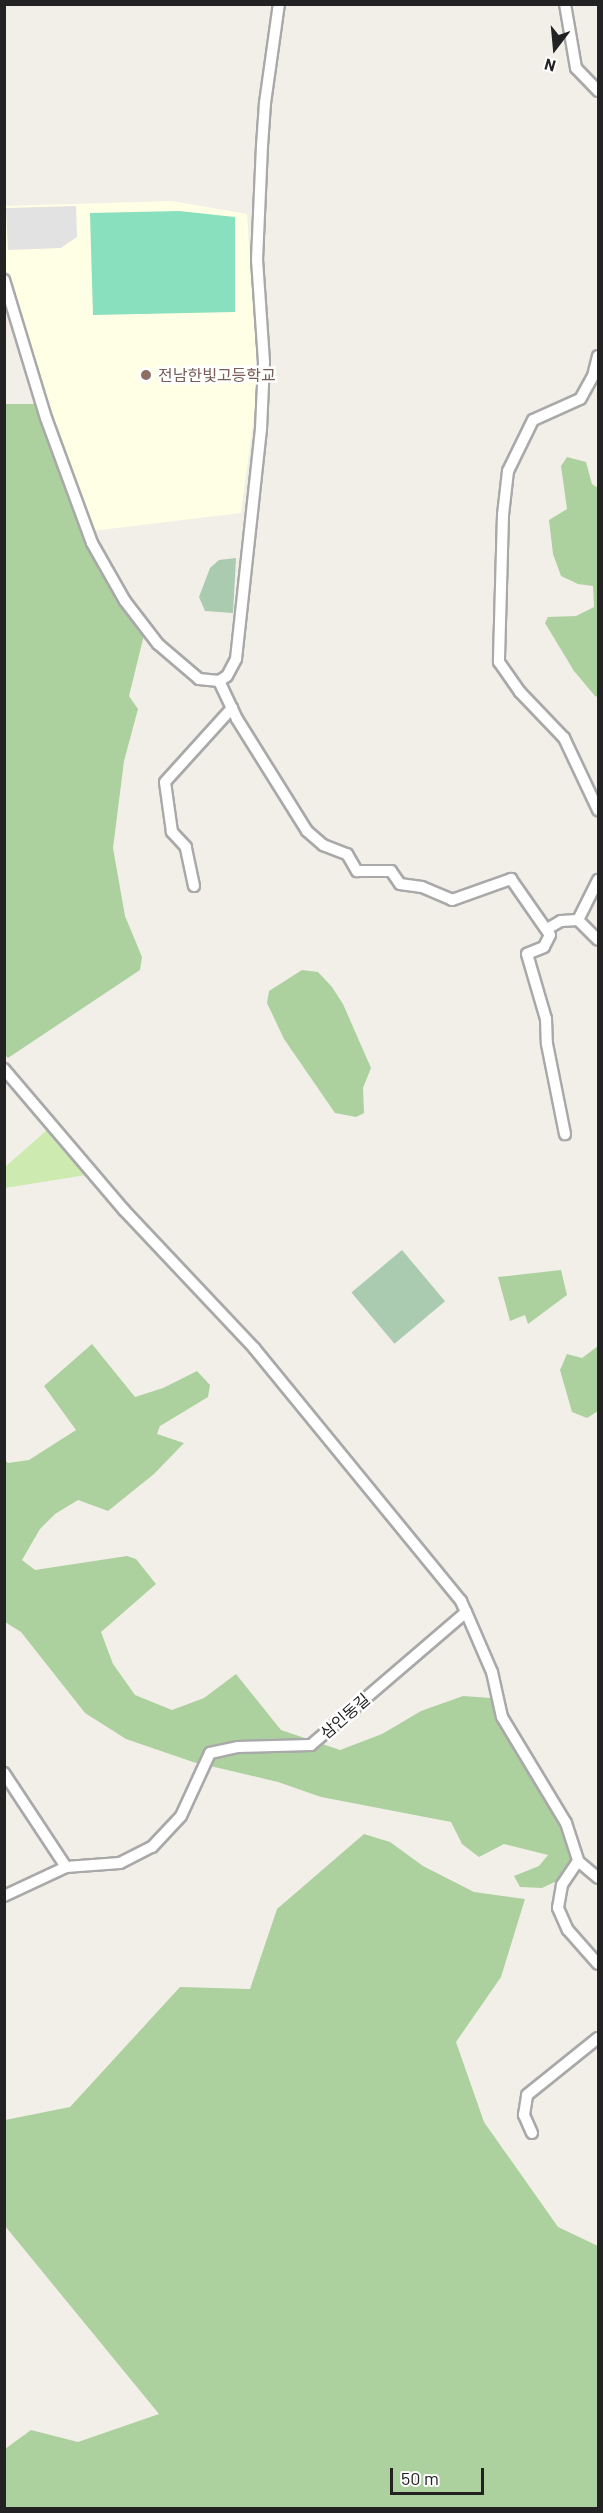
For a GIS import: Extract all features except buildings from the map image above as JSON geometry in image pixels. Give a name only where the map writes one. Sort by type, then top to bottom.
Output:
[{"type":"street","points":[[4,280],[7,298],[46,418],[92,543],[125,601],[158,644],[199,679],[219,681],[232,669],[237,649],[244,562],[262,419],[264,371],[257,260],[265,103],[279,4]]},
{"type":"street","points":[[565,4],[576,68],[598,91]]},
{"type":"street","points":[[598,356],[592,376],[580,399],[533,420],[508,471],[503,515],[499,662],[520,692],[564,738],[598,810]]},
{"type":"street","points":[[219,681],[232,708],[314,840],[346,854],[357,871],[392,871],[400,884],[422,887],[452,900],[511,879],[550,934],[544,947],[527,954],[546,1019],[548,1044],[565,1134]]},
{"type":"street","points":[[194,886],[186,847],[172,832],[165,782],[232,708]]},
{"type":"street","points":[[578,920],[598,880]]},
{"type":"street","points":[[547,929],[561,921],[578,920],[598,940]]},
{"type":"street","points":[[4,1069],[124,1210],[254,1348],[461,1601],[492,1672],[502,1717],[566,1823],[578,1861],[598,1878]]},
{"type":"street","name":"삼인동길","points":[[66,1868],[120,1863],[152,1847],[181,1816],[210,1753],[238,1747],[311,1745],[466,1612]]},
{"type":"street","points":[[4,1773],[66,1868],[4,1896]]},
{"type":"street","points":[[578,1861],[562,1885],[558,1908],[568,1930],[598,1964]]},
{"type":"street","points":[[532,2133],[524,2115],[527,2095],[598,2038]]},
{"type":"shaded area","name":"전남한빛고등학교","points":[[172,201],[247,214],[256,351],[256,401],[241,513],[92,531],[43,400],[5,266],[5,206]]},
{"type":"shaded area","points":[[76,206],[77,237],[61,248],[8,250],[6,208]]},
{"type":"shaded area","points":[[236,558],[233,613],[205,611],[199,597],[210,568],[219,560]]},
{"type":"shaded area","points":[[402,1250],[445,1301],[395,1344],[351,1292]]},
{"type":"green space","points":[[179,211],[235,217],[235,312],[93,315],[90,213]]},
{"type":"green space","points":[[4,404],[38,404],[76,515],[117,597],[144,635],[129,696],[138,709],[124,761],[113,848],[125,916],[142,957],[140,970],[8,1058],[4,1054]]},
{"type":"green space","points":[[567,457],[586,462],[592,484],[598,488],[598,697],[574,671],[545,623],[548,617],[576,616],[594,607],[593,586],[578,584],[561,576],[553,554],[549,520],[567,509],[561,466]]},
{"type":"green space","points":[[302,970],[318,972],[332,987],[343,1004],[371,1068],[363,1088],[364,1113],[356,1117],[335,1113],[284,1039],[267,1003],[269,991]]},
{"type":"green space","points":[[47,1130],[86,1175],[5,1188],[5,1167]]},
{"type":"green space","points":[[561,1270],[567,1295],[528,1324],[525,1315],[510,1321],[498,1277]]},
{"type":"green space","points":[[92,1344],[135,1397],[163,1388],[197,1371],[210,1385],[208,1397],[160,1426],[157,1434],[184,1443],[154,1474],[108,1511],[78,1500],[55,1514],[40,1529],[22,1560],[35,1570],[127,1556],[136,1559],[156,1584],[101,1632],[113,1664],[135,1695],[172,1710],[204,1698],[236,1674],[281,1730],[340,1750],[382,1734],[421,1711],[463,1696],[491,1698],[496,1716],[561,1825],[572,1863],[561,1879],[542,1888],[520,1887],[514,1876],[539,1866],[548,1855],[504,1844],[479,1857],[462,1844],[451,1822],[321,1797],[278,1782],[193,1762],[126,1739],[85,1713],[21,1632],[5,1622],[5,1460],[8,1463],[29,1460],[76,1430],[44,1386]]},
{"type":"green space","points":[[598,1346],[598,1411],[587,1418],[572,1412],[560,1370],[567,1354],[582,1358]]},
{"type":"green space","points":[[364,1834],[390,1842],[423,1866],[474,1892],[525,1899],[501,1977],[456,2042],[484,2122],[558,2227],[598,2246],[598,2508],[5,2508],[5,2449],[31,2430],[78,2442],[159,2414],[5,2226],[5,2120],[70,2107],[180,1987],[250,1989],[277,1909]]},
{"type":"place","name":"전남한빛고등학교","points":[[146,375]]}]
